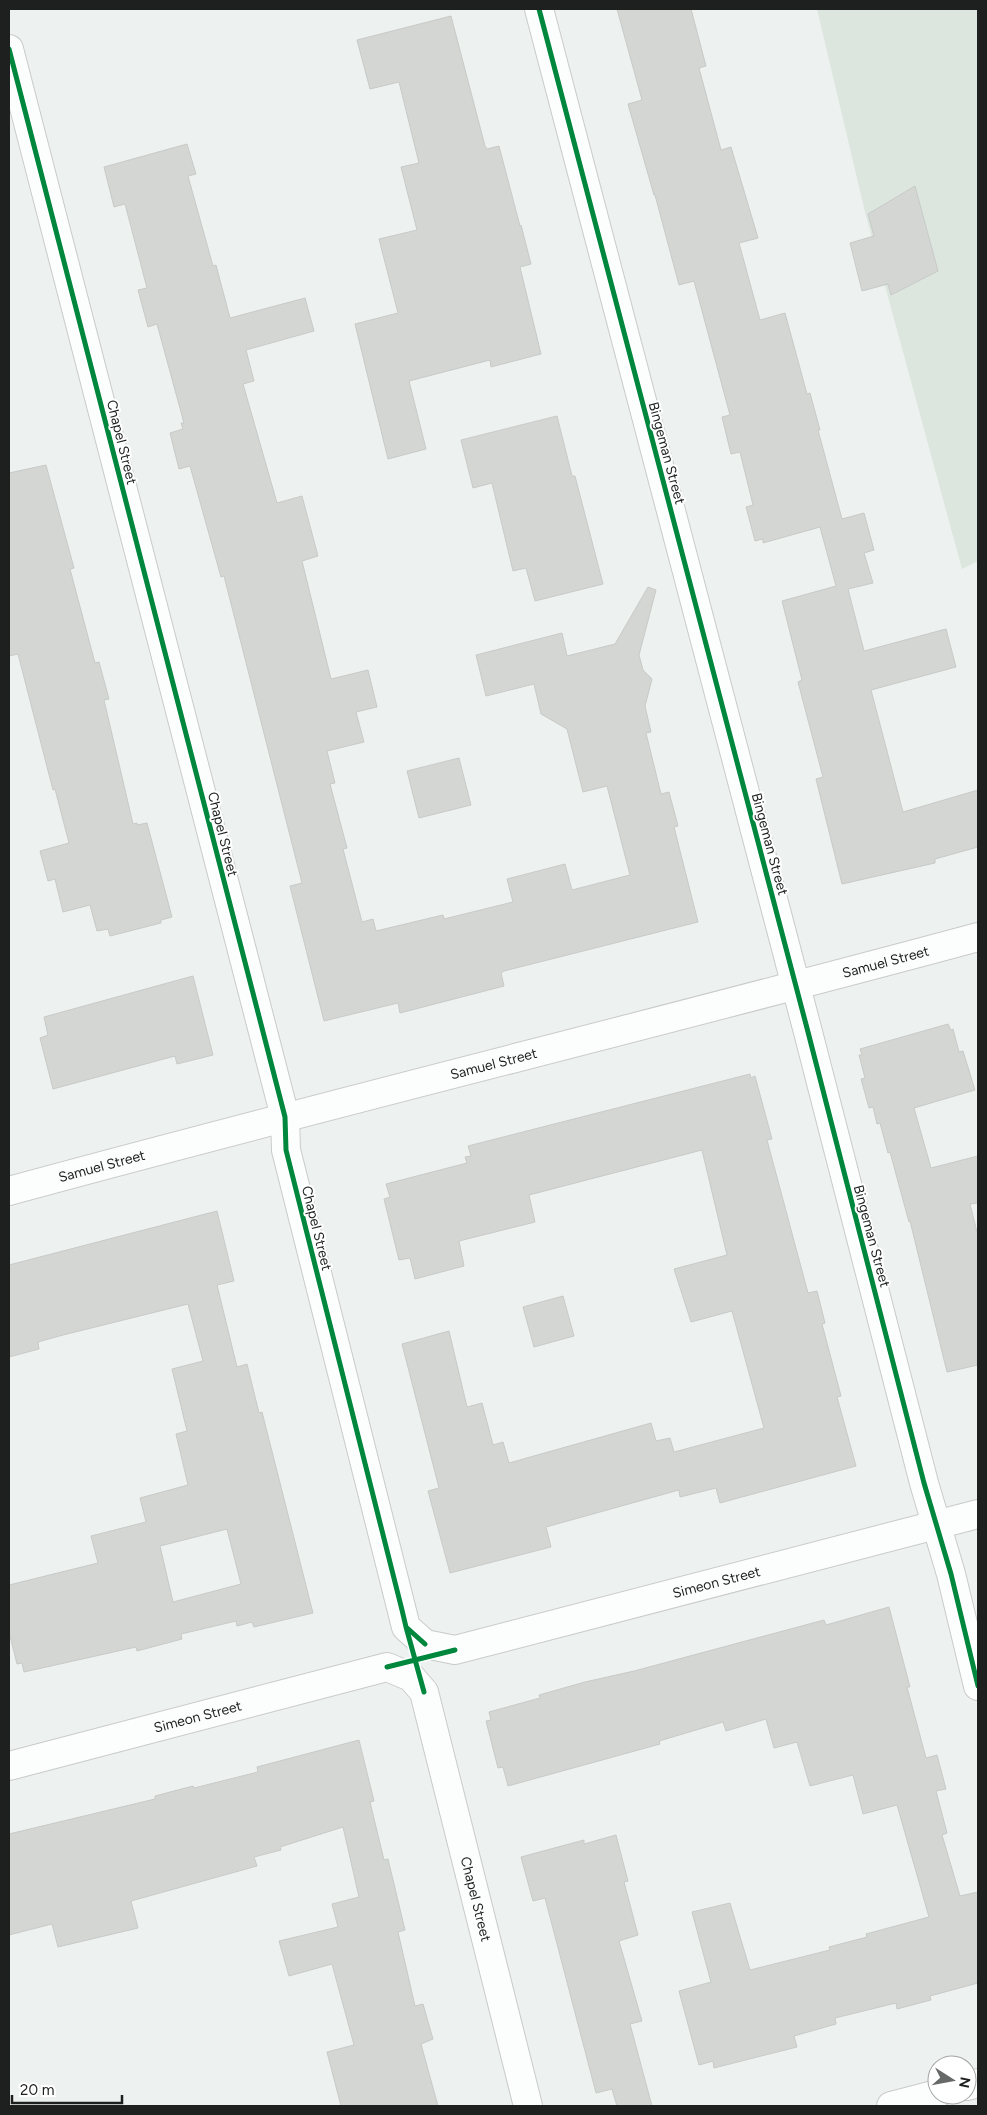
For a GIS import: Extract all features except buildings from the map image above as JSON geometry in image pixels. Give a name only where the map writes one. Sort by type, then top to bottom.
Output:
[{"type":"street","name":"Bingeman Street","points":[[539,9],[978,1686]]},
{"type":"street","name":"Chapel Street","points":[[9,49],[285,1116],[286,1150],[406,1627],[426,1644]]},
{"type":"street","name":"Samuel Street","points":[[9,1191],[285,1116],[795,986],[978,937]]},
{"type":"street","name":"Simeon Street","points":[[426,1644],[455,1650],[978,1514]]},
{"type":"street","name":"Simeon Street","points":[[9,1766],[387,1667],[411,1677]]},
{"type":"street","name":"Chapel Street","points":[[411,1677],[424,1692],[528,2106]]},
{"type":"street","points":[[891,2106],[927,2097]]},
{"type":"shaded area","points":[[817,9],[978,9],[978,561],[962,569],[865,212]]},
{"type":"cycle path","points":[[539,9],[808,1032],[924,1483],[951,1574],[978,1686]]},
{"type":"cycle path","points":[[9,49],[285,1117],[286,1150],[406,1627],[425,1644]]},
{"type":"cycle path","points":[[406,1627],[424,1692]]},
{"type":"cycle path","points":[[387,1667],[455,1650]]}]
